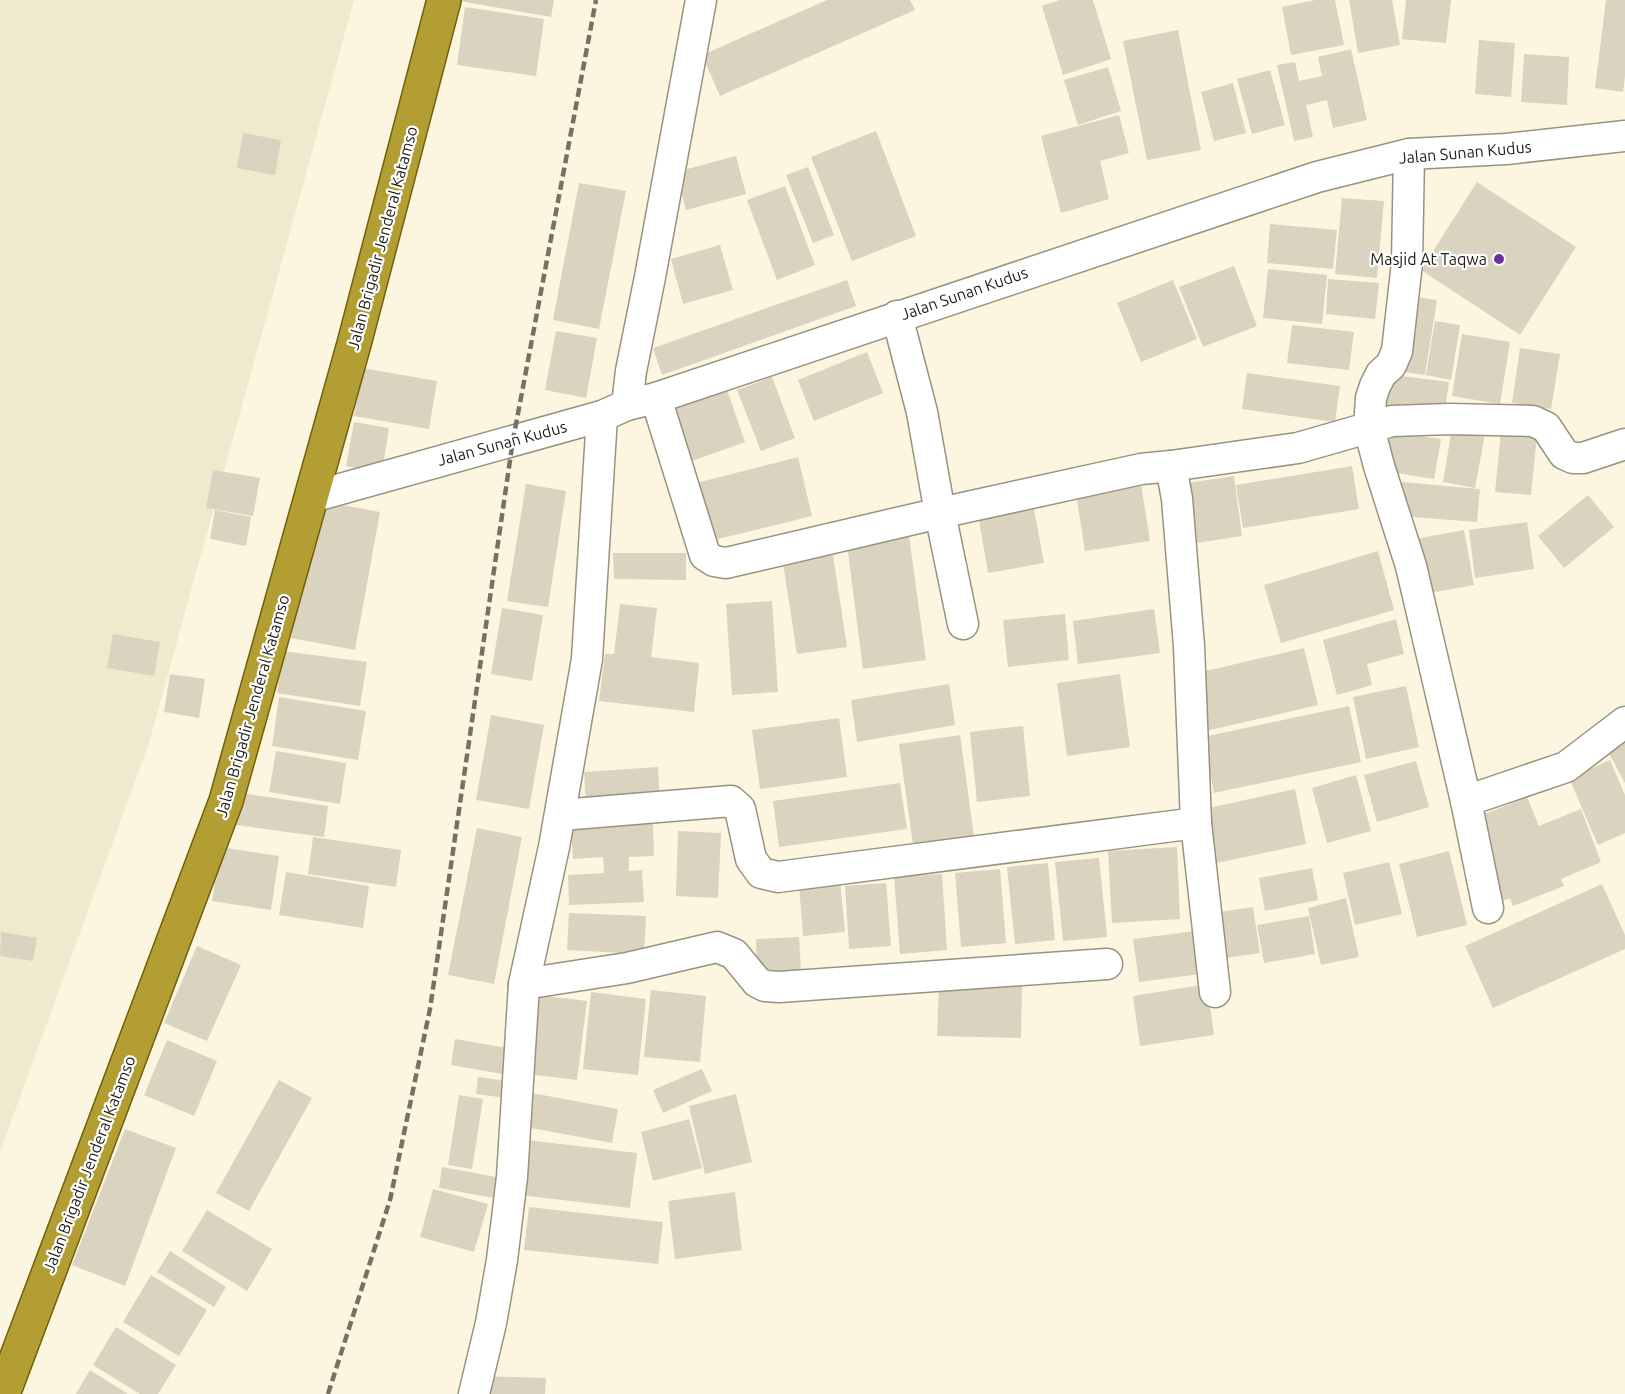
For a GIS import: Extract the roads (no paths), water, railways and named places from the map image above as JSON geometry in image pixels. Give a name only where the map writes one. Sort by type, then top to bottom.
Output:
[{"type":"highway","name":"Jalan Brigadir Jenderal Katamso","points":[[3,1394],[226,801],[312,497],[444,0]]},
{"type":"street","points":[[474,1394],[491,1323],[512,1177],[524,984],[561,815],[587,659],[614,411],[631,371],[700,0]]},
{"type":"street","name":"Jalan Sunan Kudus","points":[[312,497],[656,398],[1317,177],[1409,154],[1506,149],[1625,136]]},
{"type":"street","points":[[1409,154],[1407,264],[1397,351],[1391,365],[1381,374],[1375,387],[1371,398],[1369,428],[1411,566],[1466,801],[1488,908]]},
{"type":"street","points":[[897,316],[922,412],[963,624]]},
{"type":"street","points":[[656,398],[705,555],[714,561],[726,563],[1141,469],[1298,448],[1392,421],[1425,419],[1533,421],[1546,427],[1563,454],[1573,458],[1583,458],[1625,444]]},
{"type":"street","points":[[1171,466],[1178,499],[1189,646],[1196,823],[1215,992]]},
{"type":"street","points":[[1466,801],[1566,767],[1625,722]]},
{"type":"street","points":[[561,815],[731,801],[740,809],[751,859],[761,873],[778,877],[1196,823]]},
{"type":"street","points":[[524,984],[627,968],[717,947],[734,954],[757,982],[765,986],[779,987],[1107,964]]},
{"type":"railway","points":[[328,1394],[390,1200],[430,1009],[513,440],[596,0]]},
{"type":"place","name":"Masjid At Taqwa","points":[[1499,259]]}]
